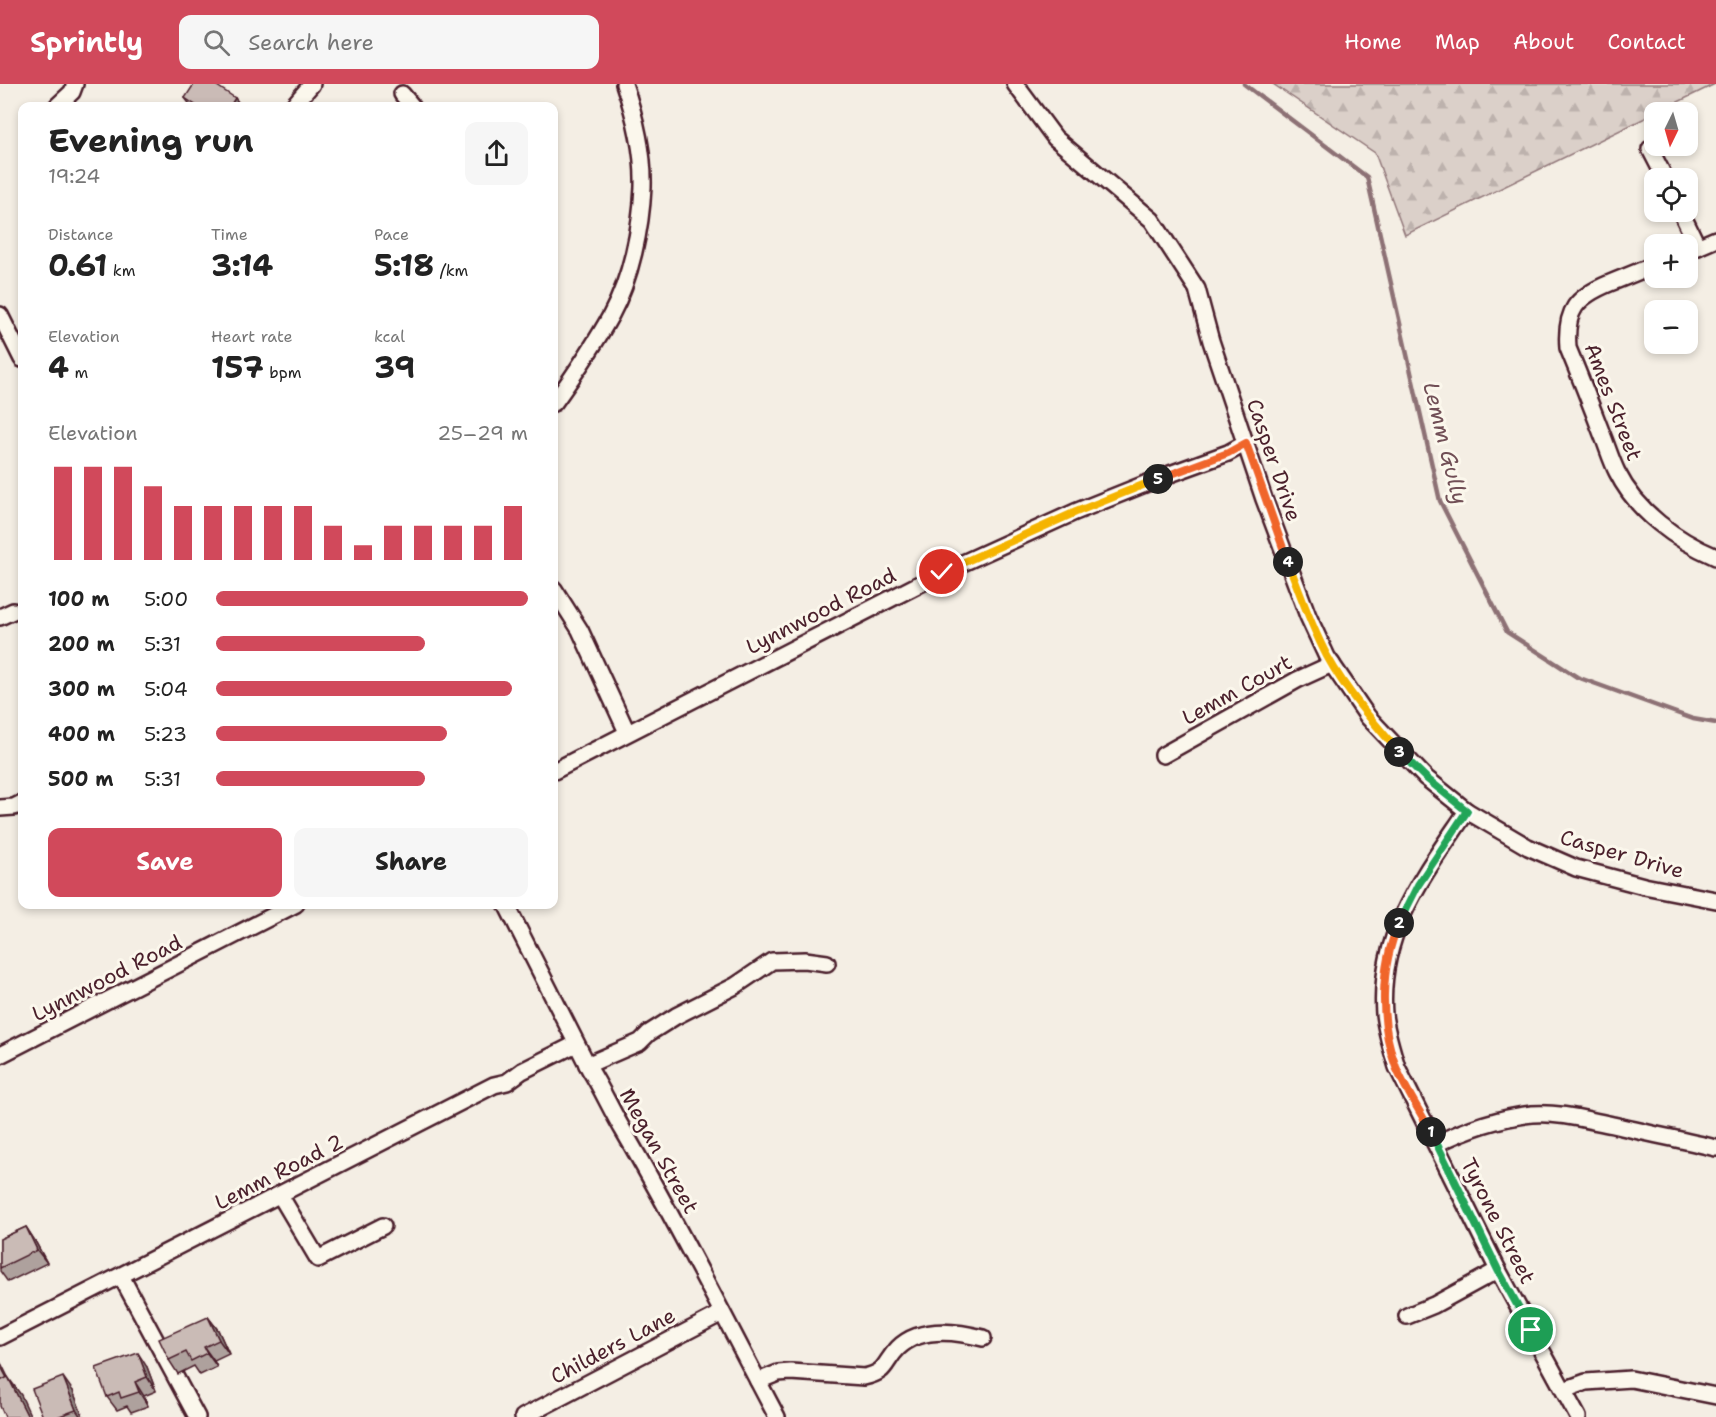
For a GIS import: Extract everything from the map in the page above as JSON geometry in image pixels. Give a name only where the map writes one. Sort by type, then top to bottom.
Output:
[{"type":"street","points":[[61,102],[72,92],[75,84]]},
{"type":"street","points":[[296,102],[312,84]]},
{"type":"street","points":[[558,398],[586,358],[612,313],[628,274],[637,233],[643,187],[639,140],[624,84]]},
{"type":"street","name":"Casper Drive","points":[[1016,84],[1055,138],[1152,220],[1194,286],[1264,499],[1308,616],[1332,664],[1368,717],[1426,778],[1467,811],[1528,847],[1576,868],[1644,886],[1716,900]]},
{"type":"street","points":[[402,94],[409,102]]},
{"type":"street","points":[[1698,247],[1716,239]]},
{"type":"street","name":"Ames Street","points":[[1644,269],[1591,291],[1579,300],[1571,314],[1567,330],[1568,348],[1617,473],[1632,495],[1650,516],[1671,533],[1690,546],[1716,557]]},
{"type":"street","points":[[0,315],[18,352]]},
{"type":"street","name":"Lynnwood Road","points":[[558,769],[942,572],[1076,512],[1228,453],[1246,443]]},
{"type":"street","points":[[558,595],[580,630],[627,732]]},
{"type":"street","name":"Lemm Court","points":[[1163,755],[1298,680],[1332,664]]},
{"type":"street","points":[[0,808],[18,805]]},
{"type":"street","name":"Tyrone Street","points":[[1467,811],[1413,893],[1393,937],[1387,964],[1384,1014],[1397,1068],[1498,1270],[1578,1417]]},
{"type":"street","name":"Lynnwood Road","points":[[0,1055],[286,909]]},
{"type":"street","name":"Megan Street","points":[[508,909],[606,1101],[661,1195],[777,1417]]},
{"type":"street","points":[[587,1065],[640,1042],[649,1033],[676,1016],[735,986],[772,961],[805,960],[827,963]]},
{"type":"street","name":"Lemm Road 2","points":[[0,1337],[494,1085],[507,1082],[522,1071],[576,1044]]},
{"type":"street","points":[[1436,1144],[1464,1130],[1534,1114],[1561,1115],[1590,1120],[1716,1148]]},
{"type":"street","points":[[280,1195],[318,1259],[382,1226]]},
{"type":"street","points":[[1407,1316],[1434,1305],[1498,1270]]},
{"type":"street","points":[[122,1276],[197,1417]]},
{"type":"street","name":"Childers Lane","points":[[523,1417],[722,1313]]},
{"type":"street","points":[[758,1382],[778,1373],[791,1372],[864,1377],[875,1375],[883,1370],[896,1350],[918,1337],[943,1331],[956,1331],[983,1338]]},
{"type":"street","points":[[1564,1390],[1586,1382],[1631,1379],[1716,1396]]},
{"type":"green space","points":[[1273,84],[1715,84],[1678,102],[1644,102],[1644,119],[1405,235],[1375,153]]},
{"type":"building","points":[[194,84],[214,84],[235,98],[232,102],[191,102],[185,98]]},
{"type":"building","points":[[26,1227],[37,1250],[0,1268],[0,1239]]},
{"type":"building","points":[[208,1317],[219,1340],[204,1347],[207,1353],[191,1361],[186,1352],[169,1360],[159,1339]]},
{"type":"building","points":[[138,1353],[147,1377],[135,1382],[139,1392],[121,1398],[119,1392],[107,1397],[96,1368]]},
{"type":"building","points":[[0,1365],[7,1378],[0,1381]]},
{"type":"building","points":[[8,1377],[28,1417],[5,1417],[0,1406],[0,1381]]},
{"type":"building","points":[[63,1377],[76,1410],[57,1417],[43,1417],[32,1389]]},
{"type":"waterway","name":"Lemm Gully","points":[[1244,84],[1367,177],[1440,501],[1507,632],[1577,677],[1693,719],[1716,723]]},
{"type":"route","points":[[942,572],[1076,512],[1228,453],[1246,443],[1264,499],[1308,616],[1327,657],[1368,717],[1426,778],[1467,811],[1418,885],[1393,937],[1387,964],[1384,1014],[1397,1068],[1498,1270],[1531,1330]]}]
